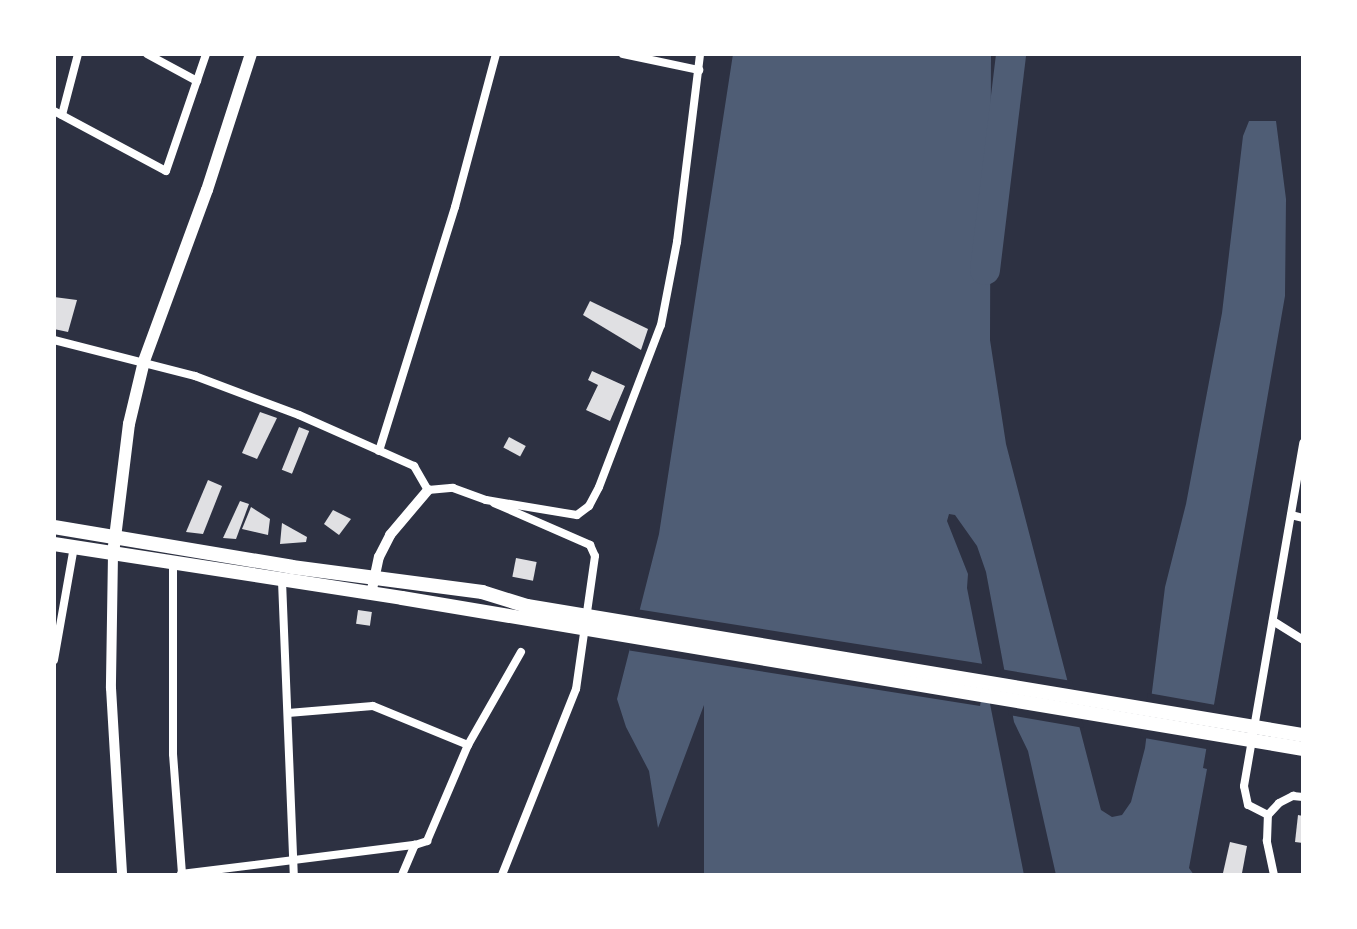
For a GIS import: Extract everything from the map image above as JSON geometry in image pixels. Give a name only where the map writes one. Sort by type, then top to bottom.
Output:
[{"type":"highway","points":[[54,527],[373,578],[482,592],[574,620]]},
{"type":"highway","points":[[54,544],[282,581],[574,620],[1259,734],[1303,735]]},
{"type":"highway","points":[[1259,734],[1303,749]]},
{"type":"main road","points":[[113,554],[129,424],[144,361],[207,190],[251,54]]},
{"type":"street","points":[[78,54],[58,113],[166,171],[206,54]]},
{"type":"street","points":[[147,54],[197,81]]},
{"type":"street","points":[[379,451],[455,207],[496,54]]},
{"type":"street","points":[[623,54],[699,70]]},
{"type":"street","points":[[486,500],[577,515],[589,506],[599,487],[661,325],[677,242],[700,54]]},
{"type":"street","points":[[54,340],[144,361],[299,415],[414,466],[428,490]]},
{"type":"street","points":[[1268,815],[1248,805],[1244,786],[1303,443]]},
{"type":"street","points":[[371,594],[373,578],[390,535],[428,490],[453,488],[590,545],[595,556],[587,595],[576,689],[502,875]]},
{"type":"street","points":[[1291,515],[1303,518]]},
{"type":"street","points":[[54,660],[74,547]]},
{"type":"street","points":[[113,554],[111,688],[122,875]]},
{"type":"street","points":[[173,563],[173,754],[182,875],[427,841],[468,745],[521,652]]},
{"type":"street","points":[[282,581],[288,713],[287,771],[294,875]]},
{"type":"street","points":[[1273,621],[1303,640]]},
{"type":"street","points":[[288,713],[373,706],[468,745]]},
{"type":"street","points":[[1274,875],[1267,841],[1268,815],[1279,803],[1293,796],[1303,797]]},
{"type":"street","points":[[402,875],[415,845]]},
{"type":"water","points":[[733,54],[991,54],[990,340],[1006,444],[1101,810],[1112,817],[1122,815],[1131,802],[1145,748],[1165,587],[1186,504],[1222,313],[1243,136],[1249,121],[1276,121],[1286,199],[1285,296],[1203,768],[1207,769],[1189,868],[1194,875],[1056,875],[1028,751],[1014,722],[986,572],[977,546],[955,515],[949,514],[947,521],[968,574],[967,588],[1024,875],[704,875],[704,705],[658,828],[649,771],[626,727],[617,699],[659,534]]},
{"type":"pier","points":[[636,609],[987,665],[980,706],[629,650]]},
{"type":"pier","points":[[1000,669],[1072,681],[1084,728],[1009,715]]},
{"type":"pier","points":[[1148,693],[1217,705],[1209,749],[1140,737]]},
{"type":"building","points":[[54,297],[77,300],[68,332],[54,329]]},
{"type":"building","points":[[590,301],[648,329],[641,350],[583,315]]},
{"type":"building","points":[[592,371],[625,386],[610,421],[586,410],[598,385],[588,380]]},
{"type":"building","points":[[260,412],[277,418],[257,459],[242,453]]},
{"type":"building","points":[[299,427],[309,431],[292,474],[282,470]]},
{"type":"building","points":[[509,437],[526,446],[520,457],[503,448]]},
{"type":"building","points":[[208,480],[222,486],[203,534],[186,532]]},
{"type":"building","points":[[240,501],[249,504],[236,539],[223,538]]},
{"type":"building","points":[[251,507],[270,519],[268,535],[242,529]]},
{"type":"building","points":[[333,510],[351,519],[339,535],[324,524]]},
{"type":"building","points":[[282,523],[307,537],[306,542],[280,544]]},
{"type":"building","points":[[516,558],[537,562],[533,581],[512,577]]},
{"type":"building","points":[[358,610],[372,612],[370,626],[356,624]]},
{"type":"building","points":[[1298,815],[1303,816],[1303,843],[1295,842]]},
{"type":"building","points":[[1230,842],[1247,846],[1242,873],[1238,875],[1223,873]]},
{"type":"waterway","points":[[985,270],[1011,54]]}]
